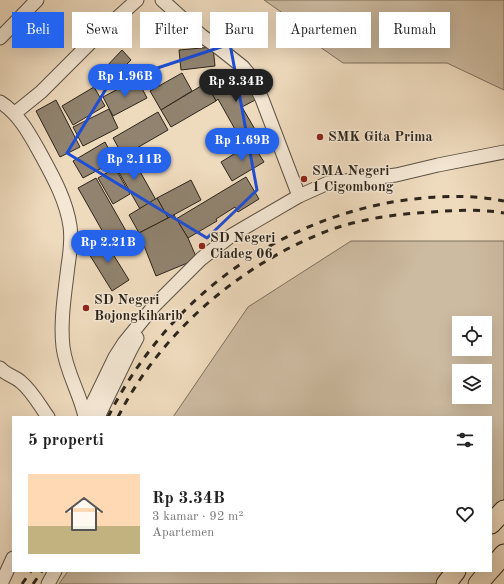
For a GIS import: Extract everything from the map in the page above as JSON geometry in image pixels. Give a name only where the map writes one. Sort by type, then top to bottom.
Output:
[{"type":"highway","points":[[492,523],[504,510]]},
{"type":"highway","points":[[492,568],[504,554]]},
{"type":"highway","points":[[446,584],[455,572]]},
{"type":"highway","points":[[478,584],[488,572]]},
{"type":"highway","points":[[493,584],[504,572]]},
{"type":"street","points":[[0,38],[37,0]]},
{"type":"street","points":[[15,113],[41,92],[97,36],[137,0]]},
{"type":"street","points":[[162,0],[202,36],[243,67],[252,78],[262,99],[299,196]]},
{"type":"street","points":[[0,102],[15,113],[37,147],[50,170],[65,204],[68,216],[70,240],[64,304],[62,336],[63,347],[71,379],[85,416]]},
{"type":"street","points":[[85,416],[107,372],[124,343],[154,306],[218,244],[299,196],[328,183],[396,175],[504,152]]},
{"type":"street","points":[[98,416],[130,350],[136,340],[155,318],[172,288]]},
{"type":"street","points":[[0,368],[7,375],[18,380],[24,385],[47,416]]},
{"type":"street","points":[[2,584],[12,560]]},
{"type":"street","points":[[48,584],[54,572]]},
{"type":"highlighted area","points":[[230,44],[257,190],[207,238],[67,153],[109,84]]},
{"type":"shaded area","points":[[264,0],[504,0],[504,90],[447,63],[343,63],[322,48],[371,48],[371,12],[281,12]]},
{"type":"shaded area","points":[[351,241],[504,241],[504,499],[492,513],[492,416],[174,416],[248,307]]},
{"type":"shaded area","points":[[67,572],[445,572],[436,584],[59,584]]},
{"type":"building","points":[[213,48],[215,66],[181,70],[179,50]]},
{"type":"building","points":[[122,50],[131,60],[114,77],[105,68]]},
{"type":"building","points":[[241,70],[257,99],[242,107],[260,138],[245,147],[218,99],[216,101],[206,83],[226,72],[229,77]]},
{"type":"building","points":[[182,73],[192,91],[161,110],[150,91]]},
{"type":"building","points":[[137,79],[147,98],[113,116],[103,97]]},
{"type":"building","points":[[206,83],[216,101],[171,127],[161,110]]},
{"type":"building","points":[[94,87],[105,106],[73,125],[62,106]]},
{"type":"building","points":[[56,100],[80,147],[60,157],[36,111]]},
{"type":"building","points":[[109,109],[118,128],[83,146],[73,127]]},
{"type":"building","points":[[158,112],[168,130],[123,156],[113,138]]},
{"type":"building","points":[[105,142],[115,161],[83,178],[73,161]]},
{"type":"building","points":[[252,143],[264,162],[232,181],[221,162]]},
{"type":"building","points":[[129,152],[156,200],[140,209],[113,162]]},
{"type":"building","points":[[115,168],[130,194],[113,204],[98,178]]},
{"type":"building","points":[[246,177],[259,199],[238,212],[235,207],[216,219],[217,221],[188,238],[176,219]]},
{"type":"building","points":[[96,178],[130,238],[112,248],[78,188]]},
{"type":"building","points":[[191,180],[201,200],[168,218],[157,198]]},
{"type":"building","points":[[157,198],[168,218],[139,233],[129,215]]},
{"type":"building","points":[[174,215],[188,238],[197,259],[156,276],[139,233]]},
{"type":"building","points":[[103,238],[129,280],[112,291],[86,249]]},
{"type":"railway","points":[[109,416],[132,376],[160,338],[192,304],[227,274],[266,248],[307,227],[351,212],[398,201],[451,196],[478,197],[504,201]]},
{"type":"railway","points":[[119,416],[135,387],[156,358],[178,332],[204,307],[231,285],[260,265],[290,248],[335,228],[376,218],[404,214],[459,210],[504,213]]},
{"type":"railway","points":[[22,584],[30,572]]},
{"type":"railway","points":[[33,584],[41,572]]},
{"type":"place","name":"SMK Gita Prima","points":[[320,137]]},
{"type":"place","name":"SMA Negeri 1 Cigombong","points":[[304,179]]},
{"type":"place","name":"SD Negeri Ciadeg 06","points":[[202,246]]},
{"type":"place","name":"SD Negeri Bojongkiharib","points":[[86,308]]}]
